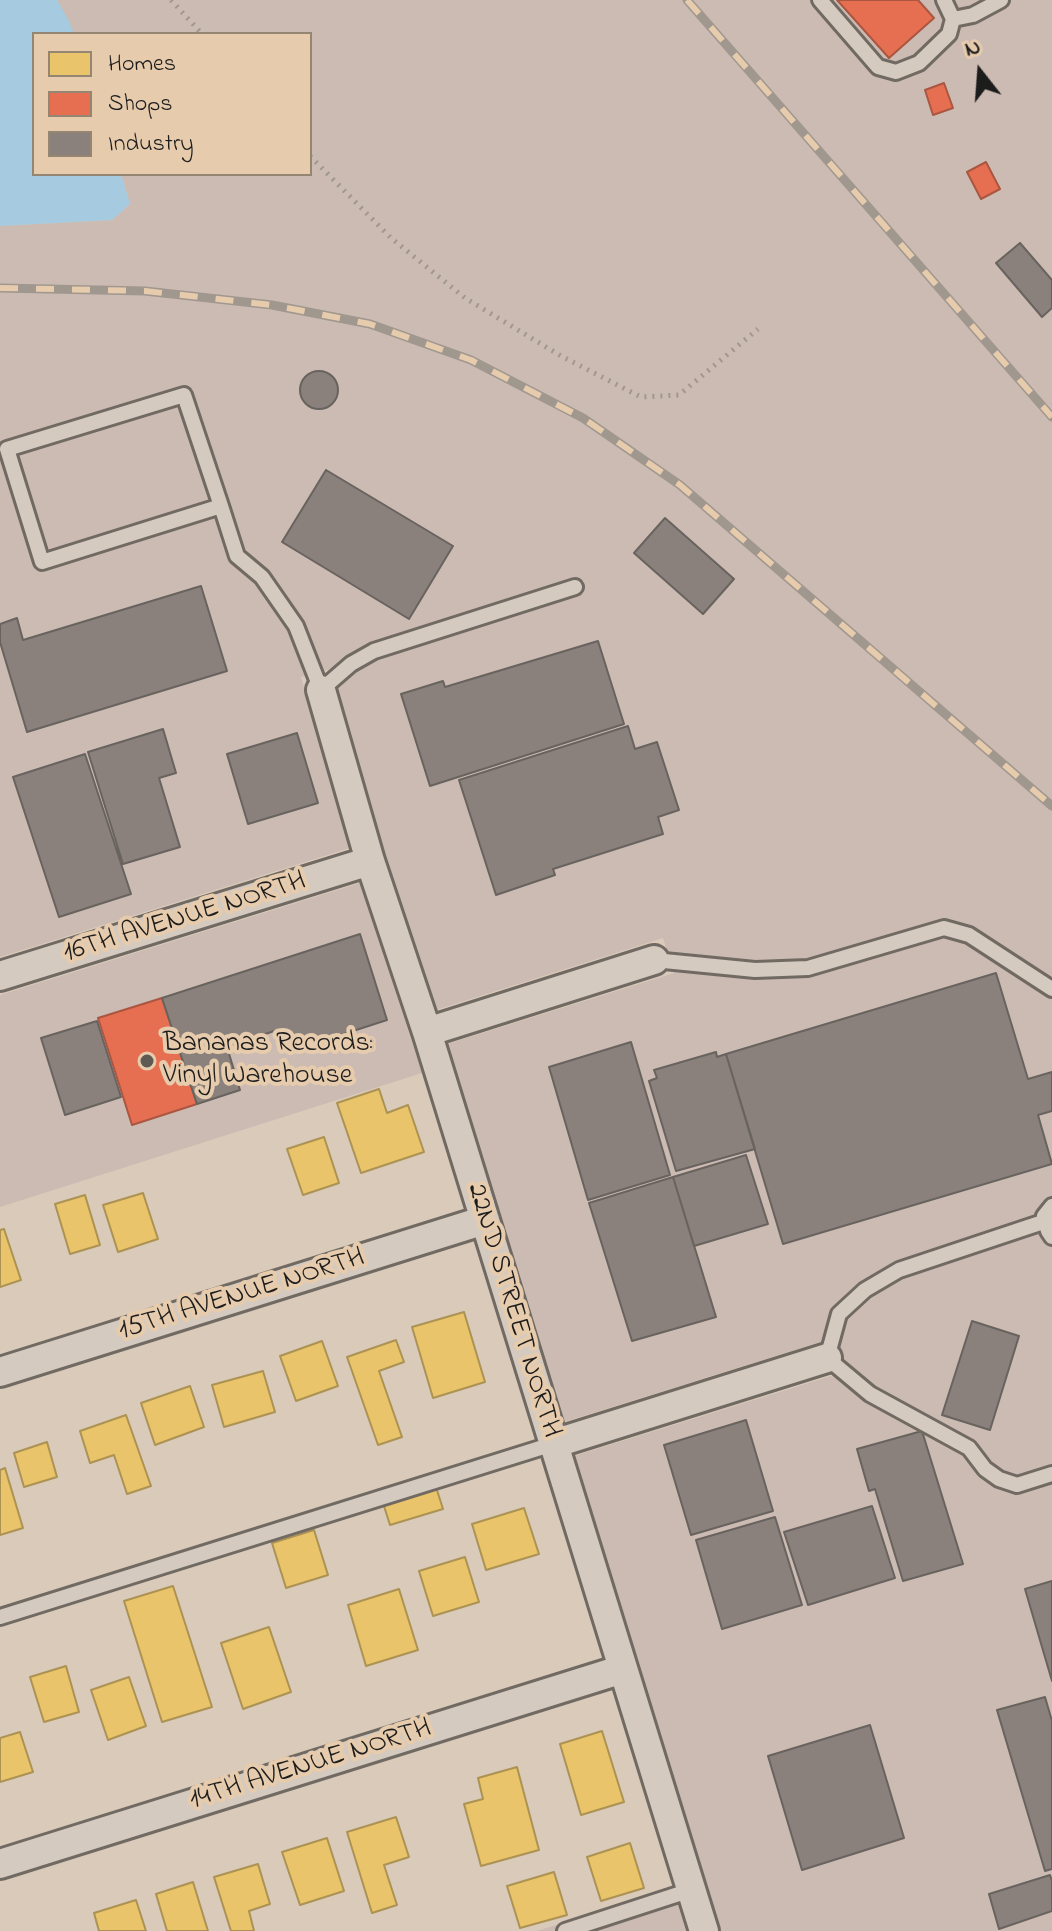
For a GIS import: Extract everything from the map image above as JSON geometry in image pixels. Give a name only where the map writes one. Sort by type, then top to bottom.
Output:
[{"type":"street","name":"22ND STREET NORTH","points":[[321,690],[370,861],[427,1032],[704,1931]]},
{"type":"street","name":"16TH AVENUE NORTH","points":[[0,976],[370,861]]},
{"type":"street","points":[[427,1032],[654,960]]},
{"type":"street","name":"15TH AVENUE NORTH","points":[[0,1372],[485,1220]]},
{"type":"street","points":[[553,1444],[827,1358]]},
{"type":"street","name":"14TH AVENUE NORTH","points":[[0,1864],[623,1669]]},
{"type":"lane","points":[[820,0],[878,67],[896,72],[919,63],[949,34],[953,19],[944,0]]},
{"type":"lane","points":[[953,19],[973,15],[1001,0]]},
{"type":"lane","points":[[221,506],[42,562],[7,449],[184,395],[221,506],[237,556],[262,577],[296,626],[321,690],[351,664],[374,651],[575,587]]},
{"type":"lane","points":[[654,960],[755,970],[808,968],[944,928],[969,935],[1052,989]]},
{"type":"lane","points":[[1052,1206],[1044,1216],[1052,1237]]},
{"type":"lane","points":[[1046,1221],[899,1270],[865,1290],[839,1314],[827,1358],[870,1394],[969,1448],[985,1469],[999,1479],[1017,1485],[1052,1474]]},
{"type":"lane","points":[[0,1617],[553,1444]]},
{"type":"lane","points":[[565,1931],[691,1890]]},
{"type":"path","points":[[171,0],[200,32]]},
{"type":"path","points":[[312,158],[391,238],[465,298],[561,356],[641,397],[679,395],[758,329]]},
{"type":"shaded area","points":[[57,0],[1052,0],[1052,1931],[721,1931],[574,1456],[847,1371],[836,1337],[564,1422],[447,1044],[674,973],[663,938],[436,1010],[385,856],[331,669],[301,677],[350,848],[0,957],[0,226],[112,220],[130,204],[122,176],[312,176],[312,32],[73,32]]},
{"type":"shaded area","points":[[360,883],[422,1073],[0,1207],[0,995]]},
{"type":"shaded area","points":[[674,1887],[687,1931],[537,1931]]},
{"type":"water","points":[[0,0],[57,0],[73,32],[32,32],[32,176],[122,176],[130,204],[112,220],[0,226]]},
{"type":"building: Homes","points":[[379,1089],[387,1113],[408,1105],[424,1152],[361,1173],[337,1103]]},
{"type":"building: Homes","points":[[324,1137],[339,1183],[303,1195],[287,1149]]},
{"type":"building: Homes","points":[[143,1193],[158,1239],[118,1252],[103,1205]]},
{"type":"building: Homes","points":[[85,1195],[100,1245],[70,1254],[55,1204]]},
{"type":"building: Homes","points":[[4,1229],[21,1280],[0,1287],[0,1230]]},
{"type":"building: Homes","points":[[464,1312],[485,1382],[433,1398],[412,1327]]},
{"type":"building: Homes","points":[[396,1340],[404,1362],[379,1371],[402,1437],[378,1445],[347,1357]]},
{"type":"building: Homes","points":[[322,1341],[338,1386],[296,1401],[280,1356]]},
{"type":"building: Homes","points":[[263,1371],[275,1412],[224,1427],[212,1385]]},
{"type":"building: Homes","points":[[190,1386],[204,1427],[155,1445],[141,1403]]},
{"type":"building: Homes","points":[[126,1415],[151,1486],[127,1494],[114,1455],[90,1463],[80,1431]]},
{"type":"building: Homes","points":[[47,1442],[57,1477],[24,1487],[14,1453]]},
{"type":"building: Homes","points":[[5,1468],[23,1528],[0,1535],[0,1470]]},
{"type":"building: Homes","points":[[436,1487],[443,1509],[390,1525],[383,1503]]},
{"type":"building: Homes","points":[[524,1508],[539,1554],[486,1570],[472,1524]]},
{"type":"building: Homes","points":[[314,1530],[328,1575],[286,1588],[272,1543]]},
{"type":"building: Homes","points":[[465,1557],[479,1602],[433,1616],[419,1571]]},
{"type":"building: Homes","points":[[173,1586],[212,1707],[162,1722],[124,1601]]},
{"type":"building: Homes","points":[[399,1589],[418,1650],[366,1666],[348,1605]]},
{"type":"building: Homes","points":[[269,1627],[291,1692],[243,1709],[221,1643]]},
{"type":"building: Homes","points":[[66,1666],[79,1712],[44,1722],[30,1677]]},
{"type":"building: Homes","points":[[129,1677],[146,1726],[108,1740],[91,1690]]},
{"type":"building: Homes","points":[[602,1731],[624,1802],[581,1815],[560,1744]]},
{"type":"building: Homes","points":[[20,1732],[33,1772],[0,1782],[0,1738]]},
{"type":"building: Homes","points":[[517,1767],[539,1850],[481,1866],[464,1804],[483,1799],[478,1778]]},
{"type":"building: Homes","points":[[396,1817],[409,1857],[384,1865],[397,1905],[372,1913],[347,1832]]},
{"type":"building: Homes","points":[[327,1838],[344,1891],[300,1905],[282,1852]]},
{"type":"building: Homes","points":[[630,1843],[644,1888],[601,1901],[587,1857]]},
{"type":"building: Homes","points":[[258,1864],[270,1904],[249,1911],[254,1931],[231,1931],[214,1877]]},
{"type":"building: Homes","points":[[554,1872],[567,1915],[520,1928],[507,1886]]},
{"type":"building: Homes","points":[[193,1882],[208,1931],[167,1931],[156,1894]]},
{"type":"building: Homes","points":[[136,1900],[146,1931],[99,1931],[94,1913]]},
{"type":"building: Shops","points":[[837,0],[918,0],[934,18],[889,58]]},
{"type":"building: Shops","points":[[944,83],[953,108],[933,115],[925,90]]},
{"type":"building: Shops","points":[[986,162],[1000,189],[981,199],[967,172]]},
{"type":"building: Shops","name":"Bananas Records: Vinyl Warehouse","points":[[162,998],[197,1104],[132,1125],[98,1018]]},
{"type":"building: Industry","points":[[1020,243],[1052,280],[1052,308],[1042,317],[996,263]]},
{"type":"building: Industry","points":[[319,371],[332,377],[338,390],[332,403],[319,409],[306,403],[300,390],[306,377]]},
{"type":"building: Industry","points":[[326,470],[453,546],[409,619],[282,542]]},
{"type":"building: Industry","points":[[665,518],[734,579],[703,614],[634,553]]},
{"type":"building: Industry","points":[[201,586],[227,671],[27,732],[0,642],[0,624],[17,618],[23,640]]},
{"type":"building: Industry","points":[[598,641],[624,724],[430,786],[401,694],[443,681],[445,687]]},
{"type":"building: Industry","points":[[628,726],[635,749],[657,742],[679,810],[658,817],[663,834],[553,869],[555,875],[496,895],[459,780]]},
{"type":"building: Industry","points":[[163,729],[176,773],[159,778],[180,847],[123,864],[88,752]]},
{"type":"building: Industry","points":[[297,733],[318,803],[248,824],[227,754]]},
{"type":"building: Industry","points":[[85,754],[131,894],[59,917],[13,777]]},
{"type":"building: Industry","points":[[360,934],[387,1020],[288,1052],[280,1029],[227,1047],[240,1090],[197,1104],[162,998]]},
{"type":"building: Industry","points":[[996,973],[1028,1079],[1052,1072],[1052,1111],[1038,1115],[1052,1164],[783,1244],[726,1054]]},
{"type":"building: Industry","points":[[97,1021],[121,1097],[65,1115],[41,1038]]},
{"type":"building: Industry","points":[[631,1042],[670,1175],[588,1200],[549,1067]]},
{"type":"building: Industry","points":[[716,1052],[717,1057],[726,1054],[755,1149],[676,1171],[649,1081],[657,1078],[654,1070]]},
{"type":"building: Industry","points":[[746,1155],[768,1224],[694,1246],[673,1177]]},
{"type":"building: Industry","points":[[673,1177],[716,1317],[632,1341],[589,1203]]},
{"type":"building: Industry","points":[[972,1321],[1019,1336],[990,1430],[942,1415]]},
{"type":"building: Industry","points":[[746,1420],[773,1511],[691,1535],[664,1445]]},
{"type":"building: Industry","points":[[922,1431],[963,1564],[903,1581],[875,1489],[869,1491],[857,1449]]},
{"type":"building: Industry","points":[[872,1506],[895,1578],[808,1605],[784,1532]]},
{"type":"building: Industry","points":[[775,1517],[802,1605],[722,1629],[696,1540]]},
{"type":"building: Industry","points":[[1052,1581],[1052,1681],[1025,1589]]},
{"type":"building: Industry","points":[[1045,1697],[1052,1721],[1052,1869],[1045,1871],[997,1710]]},
{"type":"building: Industry","points":[[870,1725],[904,1838],[802,1870],[768,1756]]},
{"type":"building: Industry","points":[[1050,1875],[1052,1911],[999,1929],[989,1894]]},
{"type":"railway","points":[[687,0],[1052,417]]},
{"type":"railway","points":[[0,288],[145,291],[272,305],[370,324],[471,360],[583,418],[680,485],[1052,806]]},
{"type":"place","name":"Bananas Records: Vinyl Warehouse","points":[[147,1061]]}]
